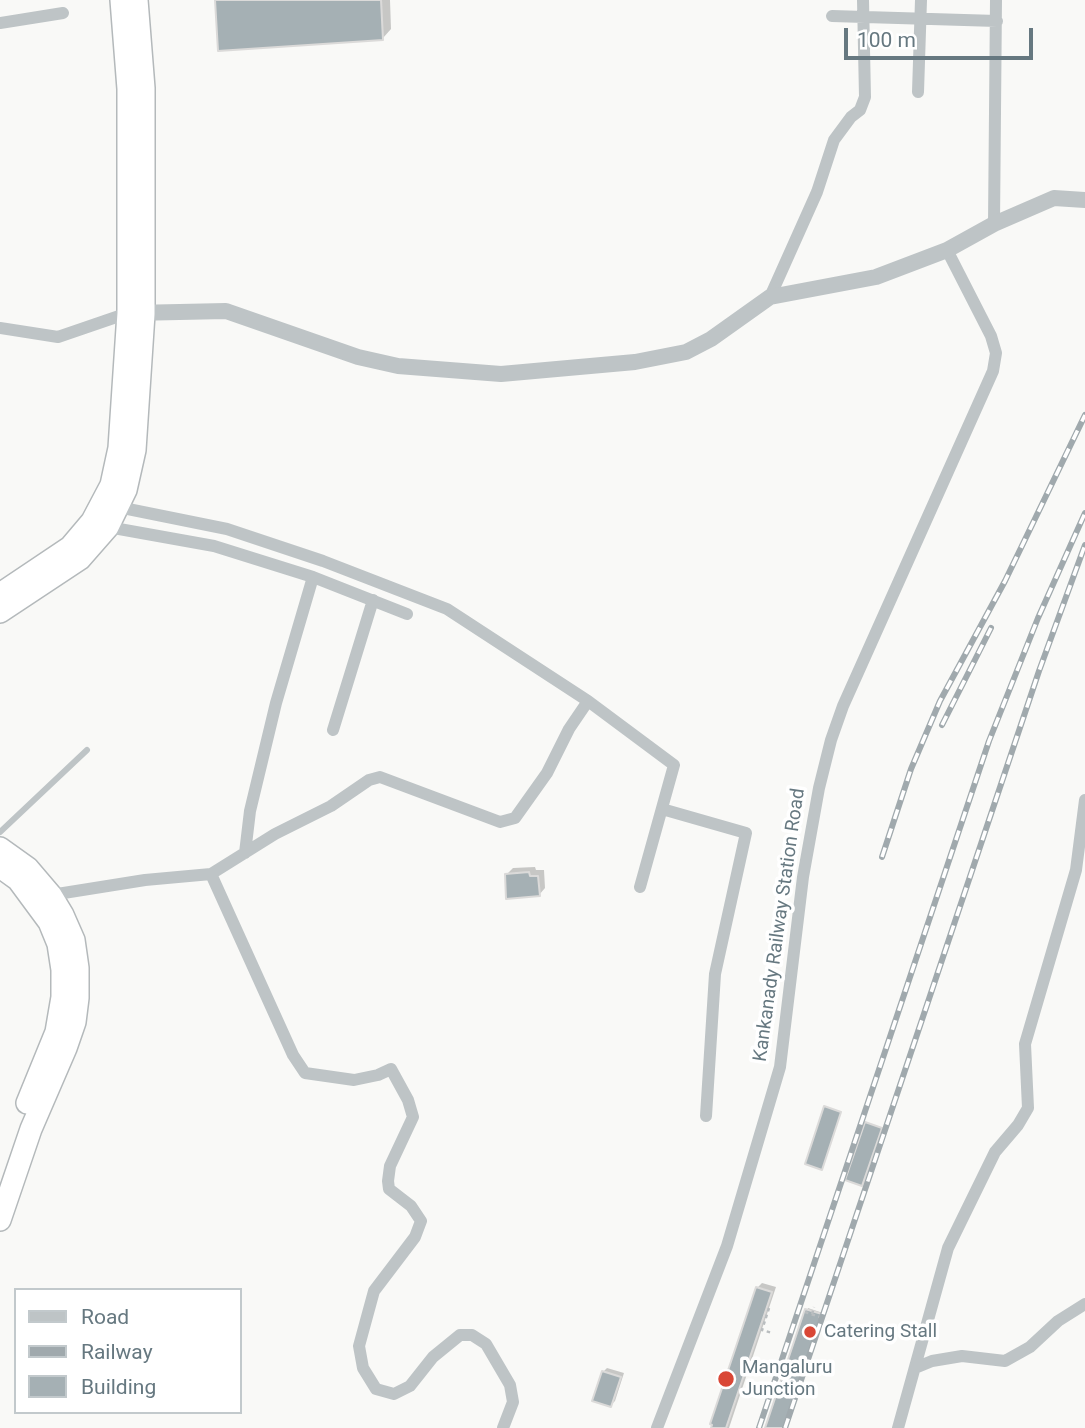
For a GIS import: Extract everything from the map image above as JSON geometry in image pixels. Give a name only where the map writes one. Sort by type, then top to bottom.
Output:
[{"type":"highway","points":[[0,593],[69,547],[92,521],[111,485],[119,448],[136,313],[128,89],[121,0]]},
{"type":"highway","points":[[0,612],[80,559],[108,527],[126,490],[135,450],[136,313],[144,88],[137,0]]},
{"type":"highway","points":[[0,848],[29,868],[51,895],[74,940],[78,968],[76,1010],[66,1048],[31,1129],[0,1220]]},
{"type":"highway","points":[[0,867],[18,880],[49,922],[58,944],[62,997],[56,1032],[0,1172]]},
{"type":"street","points":[[770,297],[817,192],[834,140],[851,117],[860,110],[865,97],[863,0]]},
{"type":"street","points":[[918,92],[921,0]]},
{"type":"street","points":[[994,224],[996,0]]},
{"type":"street","points":[[0,23],[63,13]]},
{"type":"street","points":[[832,16],[997,21]]},
{"type":"street","points":[[0,328],[58,337],[136,313],[226,312],[358,357],[398,366],[501,374],[635,362],[686,352],[711,340],[770,297],[876,278],[947,250],[994,224],[1054,198],[1085,200]]},
{"type":"street","name":"Kankanady Railway Station Road","points":[[659,1426],[727,1246],[780,1067],[803,877],[819,788],[831,740],[854,681],[993,371],[996,353],[991,336],[947,250]]},
{"type":"street","points":[[118,507],[227,529],[323,561],[447,609],[588,701],[674,765],[640,887]]},
{"type":"street","points":[[108,527],[214,546],[313,577],[407,614]]},
{"type":"street","points":[[245,853],[250,811],[276,703],[313,577]]},
{"type":"street","points":[[333,730],[373,600]]},
{"type":"street","points":[[51,895],[145,880],[211,874],[275,834],[331,806],[369,780],[380,777],[483,817],[500,822],[515,818],[547,773],[569,729],[588,701]]},
{"type":"street","points":[[898,1428],[948,1248],[995,1152],[1018,1125],[1028,1108],[1025,1044],[1076,870],[1085,800]]},
{"type":"street","points":[[662,809],[746,833],[715,974],[706,1116]]},
{"type":"street","points":[[211,874],[293,1055],[305,1073],[354,1080],[391,1069],[408,1100],[413,1117],[390,1166],[388,1181],[389,1189],[411,1206],[421,1221],[415,1237],[374,1291],[359,1346],[363,1368],[376,1390],[394,1394],[410,1386],[433,1357],[460,1335],[472,1335],[486,1344],[510,1385],[513,1402],[503,1428]]},
{"type":"street","points":[[915,1368],[932,1361],[962,1356],[1005,1361],[1023,1352],[1058,1321],[1085,1304]]},
{"type":"lane","points":[[0,832],[87,750]]},
{"type":"path","points":[[812,1314],[814,1307]]},
{"type":"path","points":[[769,1308],[762,1330],[772,1333]]},
{"type":"path","points":[[805,1312],[820,1317]]},
{"type":"building","points":[[215,0],[381,0],[383,40],[218,51]]},
{"type":"building","points":[[529,872],[530,876],[538,876],[540,896],[506,899],[505,874]]},
{"type":"building","points":[[824,1106],[841,1112],[822,1170],[805,1164]]},
{"type":"building","points":[[865,1122],[882,1128],[862,1186],[845,1180]]},
{"type":"building","points":[[756,1287],[772,1292],[726,1428],[711,1428],[710,1424]]},
{"type":"building","points":[[805,1309],[822,1314],[784,1428],[765,1428]]},
{"type":"building","points":[[602,1371],[621,1377],[611,1407],[592,1401]]},
{"type":"railway","points":[[882,857],[911,769],[940,701],[1005,581],[1085,415]]},
{"type":"railway","points":[[759,1428],[989,741],[1038,618],[1085,513]]},
{"type":"railway","points":[[785,1428],[1039,671],[1085,545]]},
{"type":"railway","points":[[942,725],[991,628]]},
{"type":"place","name":"Catering Stall","points":[[810,1332]]},
{"type":"place","name":"Mangaluru Junction","points":[[726,1379]]}]
